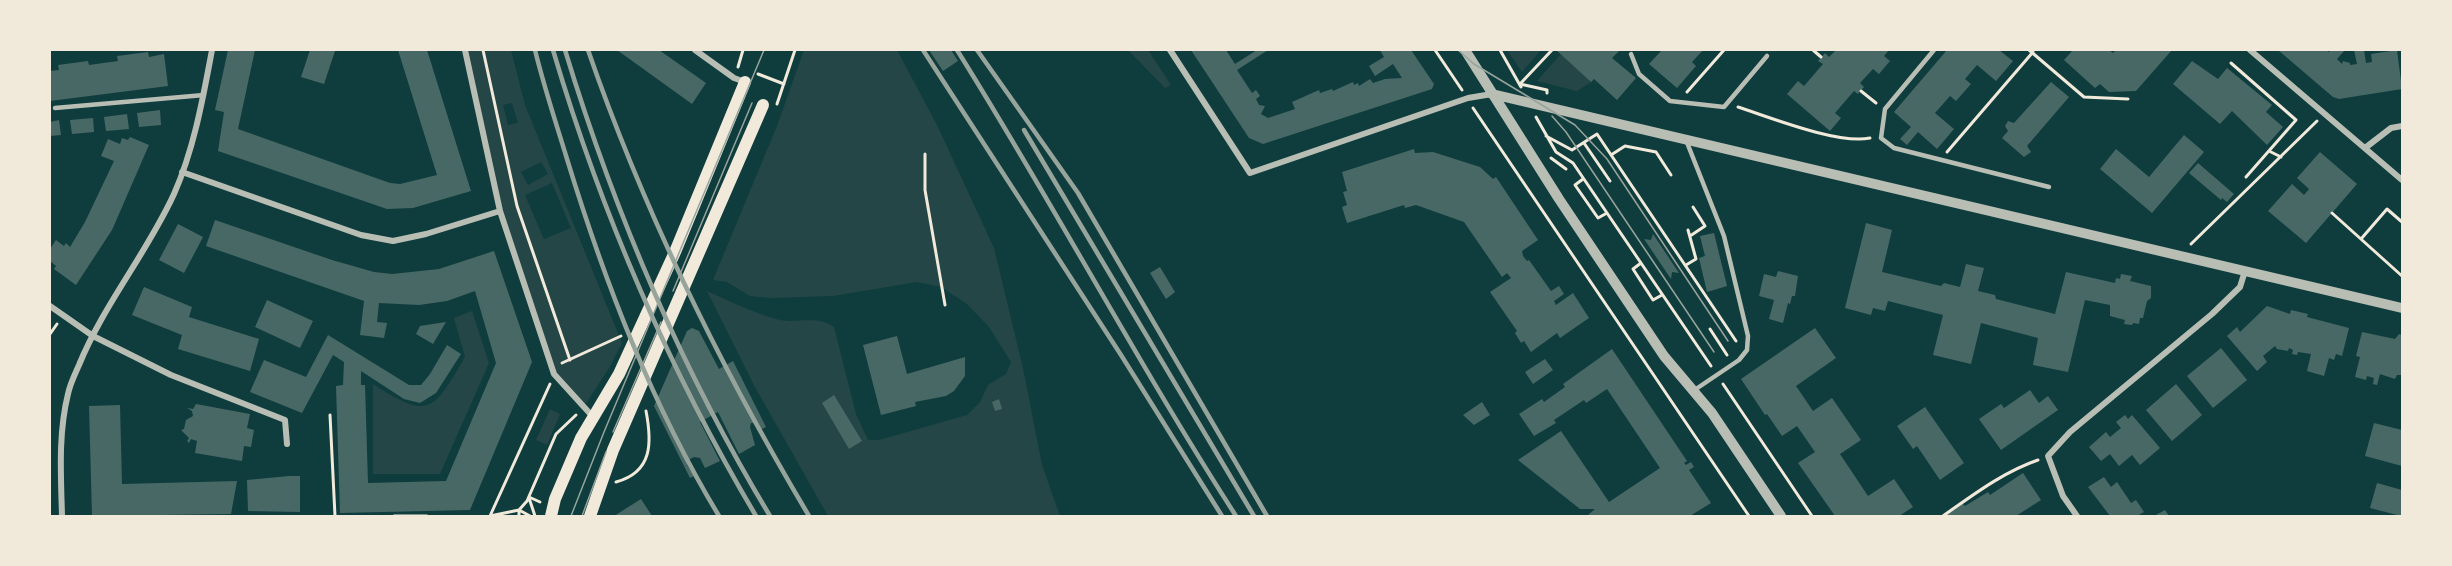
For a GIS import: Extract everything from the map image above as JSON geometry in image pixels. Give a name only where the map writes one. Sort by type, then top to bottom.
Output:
[{"type":"main road","points":[[551,516],[555,499],[581,438],[595,419],[620,374],[675,252],[742,76]]},
{"type":"main road","points":[[590,516],[613,450],[762,105]]},
{"type":"street","points":[[62,516],[61,439],[68,393],[93,336],[173,195],[204,95],[212,50]]},
{"type":"street","points":[[465,50],[501,211],[553,371],[595,419]]},
{"type":"street","points":[[695,50],[742,76]]},
{"type":"street","points":[[1170,50],[1250,173],[1468,98],[1492,94],[1685,137],[2403,308]]},
{"type":"street","points":[[1465,50],[1664,356],[1712,413],[1781,516]]},
{"type":"street","points":[[2250,50],[2403,180]]},
{"type":"street","points":[[2365,148],[2391,128],[2403,126]]},
{"type":"street","points":[[182,172],[361,235],[393,241],[426,234],[501,211]]},
{"type":"street","points":[[2077,516],[2063,496],[2048,456],[2070,432],[2212,314],[2240,287],[2245,271]]},
{"type":"street","points":[[50,306],[93,336],[171,375],[285,420],[287,444]]},
{"type":"lane","points":[[1934,50],[1885,109],[1881,138],[1894,148],[2049,188]]},
{"type":"lane","points":[[1631,54],[1640,74],[1670,101],[1724,108],[1767,56]]},
{"type":"lane","points":[[55,108],[204,95]]},
{"type":"lane","points":[[1685,137],[1724,236],[1748,336],[1746,350],[1739,360],[1693,391]]},
{"type":"path","points":[[483,50],[517,206],[570,360]]},
{"type":"path","points":[[742,76],[738,67],[743,50]]},
{"type":"path","points":[[755,73],[784,84],[795,50]]},
{"type":"path","points":[[1435,50],[1749,516]]},
{"type":"path","points":[[1500,50],[1520,84],[1552,50]]},
{"type":"path","points":[[1678,103],[1722,50]]},
{"type":"path","points":[[1813,50],[1821,57]]},
{"type":"path","points":[[1940,160],[2031,51],[2084,98],[2128,99]]},
{"type":"path","points":[[2231,63],[2296,120],[2246,177]]},
{"type":"path","points":[[738,67],[742,76]]},
{"type":"path","points":[[1861,90],[1885,109]]},
{"type":"path","points":[[1727,104],[1828,135],[1863,140],[1881,138]]},
{"type":"path","points":[[2180,255],[2325,114]]},
{"type":"path","points":[[1710,329],[1728,355],[1735,348],[1734,337],[1597,134],[1572,150],[1545,136],[1556,152],[1573,163],[1812,516]]},
{"type":"path","points":[[1584,143],[1610,181]]},
{"type":"path","points":[[1611,155],[1625,146],[1656,152],[1671,175]]},
{"type":"path","points":[[2269,151],[2280,157]]},
{"type":"path","points":[[925,154],[925,190],[945,305]]},
{"type":"path","points":[[1548,156],[1566,169]]},
{"type":"path","points":[[1583,179],[1575,184],[1598,218],[1607,213]]},
{"type":"path","points":[[1690,236],[1705,226],[1693,207]]},
{"type":"path","points":[[2361,240],[2387,209],[2403,222]]},
{"type":"path","points":[[2332,213],[2403,276]]},
{"type":"path","points":[[1686,265],[1696,259],[1688,230]]},
{"type":"path","points":[[1641,263],[1633,268],[1653,300],[1662,294]]},
{"type":"path","points":[[490,516],[553,371],[570,360],[626,334]]},
{"type":"path","points":[[519,516],[519,510],[529,497],[556,434],[583,408]]},
{"type":"path","points":[[616,482],[632,476],[646,459],[651,436],[646,411]]},
{"type":"path","points":[[330,415],[335,516]]},
{"type":"path","points":[[1943,516],[1985,486],[2025,464],[2048,456]]},
{"type":"path","points":[[529,497],[532,516]]},
{"type":"path","points":[[490,516],[519,510],[532,516]]},
{"type":"path","points":[[394,516],[427,516]]},
{"type":"shaded area","points":[[465,50],[511,50],[525,105],[622,343],[583,408],[554,374],[501,211]],"holes":[[[512,103],[518,123],[508,125],[503,105]],[[541,162],[548,174],[528,185],[521,172]],[[552,183],[571,228],[544,239],[525,195]]]},
{"type":"shaded area","points":[[804,50],[897,50],[937,125],[994,248],[1023,368],[1042,465],[1060,516],[828,516],[755,387],[707,291],[749,310],[776,319],[813,320],[834,327],[856,414],[868,440],[879,440],[967,415],[980,402],[988,385],[1006,374],[1011,362],[989,327],[967,304],[941,287],[917,282],[833,296],[771,298],[750,296],[727,282],[713,280],[777,126]]},
{"type":"shaded area","points":[[1128,50],[1148,50],[1171,85],[1165,88]]},
{"type":"shaded area","points":[[1507,50],[1541,50],[1522,72]]},
{"type":"shaded area","points":[[1561,54],[1591,82],[1577,91],[1537,81]]},
{"type":"shaded area","points":[[472,311],[489,363],[440,474],[373,474],[373,384],[392,396],[419,406],[428,405],[437,399],[465,357],[454,318]]},
{"type":"shaded area","points":[[550,409],[560,414],[547,445],[536,440]]},
{"type":"building","points":[[228,50],[255,50],[238,129],[390,183],[400,184],[437,175],[398,50],[427,50],[471,191],[413,208],[387,209],[218,151],[224,112],[215,110]]},
{"type":"building","points":[[310,50],[335,51],[324,84],[301,77]]},
{"type":"building","points":[[617,50],[659,50],[706,83],[692,104]]},
{"type":"building","points":[[929,50],[951,50],[958,61],[943,71]]},
{"type":"building","points":[[1191,50],[1226,50],[1235,64],[1257,50],[1268,50],[1237,70],[1252,93],[1256,90],[1260,96],[1256,99],[1259,105],[1265,106],[1261,114],[1268,118],[1295,109],[1292,102],[1319,90],[1320,93],[1332,89],[1333,91],[1353,82],[1354,85],[1358,83],[1359,86],[1370,79],[1373,83],[1385,79],[1402,78],[1393,64],[1375,76],[1369,66],[1384,57],[1380,50],[1411,50],[1434,84],[1432,89],[1263,144],[1249,138]]},
{"type":"building","points":[[1556,50],[1620,50],[1612,58],[1636,78],[1617,100],[1594,79],[1591,82]]},
{"type":"building","points":[[1662,50],[1703,50],[1692,62],[1696,66],[1677,88],[1649,64]]},
{"type":"building","points":[[1836,50],[1889,50],[1884,56],[1890,61],[1879,74],[1873,69],[1860,83],[1864,87],[1858,94],[1854,91],[1835,113],[1841,118],[1830,131],[1787,94],[1798,81],[1804,86],[1823,64],[1818,61],[1825,53],[1829,57]]},
{"type":"building","points":[[1947,50],[1999,50],[2013,61],[1996,81],[1977,65],[1965,79],[1971,84],[1956,101],[1950,96],[1935,113],[1954,129],[1937,149],[1918,132],[1907,145],[1900,139],[1911,127],[1894,112]]},
{"type":"building","points":[[2073,50],[2109,50],[2113,53],[2116,50],[2172,50],[2136,91],[2109,92],[2100,84],[2095,88],[2064,60]]},
{"type":"building","points":[[2278,50],[2326,50],[2329,52],[2345,50],[2337,59],[2342,64],[2343,61],[2350,65],[2357,64],[2354,50],[2364,50],[2366,63],[2372,62],[2371,54],[2397,50],[2402,89],[2339,99],[2333,97]]},
{"type":"building","points":[[148,52],[149,57],[164,54],[168,86],[50,101],[50,71],[59,70],[58,65],[88,61],[89,65],[118,61],[117,56]]},
{"type":"building","points":[[2192,61],[2218,79],[2227,68],[2272,105],[2266,112],[2283,127],[2267,145],[2232,111],[2220,124],[2173,84]]},
{"type":"building","points":[[2051,82],[2069,97],[2027,146],[2031,152],[2024,157],[2002,138],[2008,131],[2005,126],[2008,121],[2014,123]]},
{"type":"building","points":[[160,110],[161,125],[139,127],[137,113]]},
{"type":"building","points":[[127,114],[129,129],[106,131],[104,117]]},
{"type":"building","points":[[93,118],[94,132],[72,134],[70,120]]},
{"type":"building","points":[[59,120],[61,135],[50,136],[50,122]]},
{"type":"building","points":[[2184,135],[2204,152],[2152,213],[2100,169],[2116,149],[2149,177]]},
{"type":"building","points":[[130,137],[149,145],[112,230],[76,285],[54,269],[56,266],[50,261],[50,249],[56,240],[70,247],[85,222],[114,161],[101,156],[108,139],[120,144],[122,138],[128,140]]},
{"type":"building","points":[[1414,149],[1415,153],[1433,152],[1480,167],[1493,179],[1496,177],[1538,240],[1522,251],[1523,256],[1527,261],[1529,260],[1551,291],[1559,286],[1564,294],[1554,301],[1556,305],[1573,293],[1589,318],[1560,338],[1557,333],[1531,352],[1524,341],[1521,343],[1515,333],[1517,331],[1490,292],[1511,278],[1507,273],[1502,277],[1464,222],[1416,205],[1405,208],[1404,205],[1347,223],[1342,207],[1347,205],[1343,192],[1347,191],[1342,172]]},
{"type":"building","points":[[2320,152],[2357,184],[2306,243],[2268,211],[2292,184],[2304,195],[2309,189],[2297,178]]},
{"type":"building","points":[[2198,163],[2234,194],[2227,202],[2222,198],[2221,200],[2189,173]]},
{"type":"building","points":[[215,220],[332,260],[374,272],[392,274],[439,269],[494,251],[532,362],[470,510],[340,513],[336,386],[343,385],[344,362],[333,355],[302,413],[250,392],[264,360],[306,377],[328,335],[409,385],[421,385],[447,345],[461,354],[436,393],[420,403],[404,399],[361,371],[361,385],[365,385],[368,483],[446,481],[496,363],[475,291],[447,301],[419,305],[379,303],[377,322],[387,323],[384,338],[360,335],[364,301],[206,246]]},
{"type":"building","points":[[1866,223],[1892,230],[1882,272],[1941,286],[1944,283],[1960,287],[1966,264],[1984,268],[1978,291],[1995,295],[1996,299],[2055,314],[2066,272],[2115,283],[2116,278],[2120,279],[2121,274],[2132,276],[2130,281],[2151,286],[2151,298],[2147,301],[2143,318],[2140,318],[2139,324],[2133,323],[2132,325],[2124,324],[2125,320],[2110,316],[2110,305],[2085,300],[2068,372],[2033,365],[2038,338],[1981,323],[1971,364],[1933,355],[1943,315],[1888,301],[1885,311],[1873,308],[1871,315],[1845,308]]},
{"type":"building","points":[[178,224],[203,237],[184,273],[159,260]]},
{"type":"building","points":[[1714,233],[1727,286],[1707,292],[1699,258],[1705,256],[1700,236]]},
{"type":"building","points":[[1653,234],[1679,273],[1672,272],[1671,279],[1644,239],[1651,240]]},
{"type":"building","points":[[1160,267],[1175,292],[1166,299],[1150,273]]},
{"type":"building","points":[[1778,271],[1798,276],[1795,296],[1792,296],[1790,304],[1788,303],[1783,323],[1769,319],[1774,300],[1759,296],[1764,274],[1776,277]]},
{"type":"building","points":[[144,287],[192,307],[189,317],[259,339],[250,371],[178,349],[182,335],[132,315]]},
{"type":"building","points":[[267,300],[313,321],[300,348],[255,327]]},
{"type":"building","points":[[2267,306],[2290,314],[2291,310],[2308,314],[2307,317],[2349,328],[2342,356],[2336,354],[2334,360],[2329,358],[2324,376],[2307,371],[2311,354],[2298,352],[2297,355],[2292,354],[2293,350],[2289,348],[2288,351],[2277,349],[2275,346],[2263,356],[2267,362],[2257,371],[2227,336],[2237,327],[2240,332]]},
{"type":"building","points":[[446,322],[433,344],[416,334],[420,326]]},
{"type":"building","points":[[692,328],[699,331],[719,369],[733,361],[766,427],[760,430],[756,423],[751,423],[755,445],[739,454],[718,412],[700,422],[720,461],[705,468],[700,458],[690,459],[687,465],[694,476],[690,478],[654,406],[687,331]]},
{"type":"building","points":[[1815,328],[1836,358],[1796,386],[1813,411],[1832,398],[1861,440],[1840,454],[1868,496],[1894,479],[1913,507],[1899,516],[1835,516],[1798,463],[1815,452],[1797,426],[1782,436],[1741,379]]},
{"type":"building","points":[[2362,332],[2395,339],[2399,334],[2402,335],[2402,375],[2397,375],[2395,379],[2380,374],[2377,385],[2373,384],[2374,378],[2367,376],[2366,380],[2355,377],[2360,357],[2356,356]]},
{"type":"building","points":[[897,336],[907,374],[965,357],[965,376],[954,391],[946,396],[915,402],[916,406],[881,415],[863,345]]},
{"type":"building","points":[[2221,348],[2247,380],[2213,408],[2187,376]]},
{"type":"building","points":[[1612,349],[1687,461],[1684,463],[1686,465],[1691,462],[1694,467],[1689,470],[1711,503],[1690,516],[1591,516],[1588,515],[1595,509],[1580,509],[1518,460],[1561,431],[1609,502],[1660,468],[1607,389],[1586,403],[1584,400],[1554,420],[1556,423],[1534,436],[1519,414],[1542,399],[1544,402],[1565,387],[1563,384]]},
{"type":"building","points":[[1545,359],[1553,370],[1533,384],[1525,372]]},
{"type":"building","points":[[2176,384],[2202,415],[2172,441],[2146,410]]},
{"type":"building","points":[[2030,390],[2039,403],[2048,396],[2058,410],[2001,450],[1979,419],[2001,404],[2004,408]]},
{"type":"building","points":[[834,395],[862,441],[849,449],[822,403]]},
{"type":"building","points":[[999,399],[1002,409],[995,411],[992,402]]},
{"type":"building","points":[[1482,402],[1490,415],[1474,425],[1463,415]]},
{"type":"building","points":[[196,404],[250,414],[247,428],[254,430],[251,447],[244,446],[242,461],[195,453],[197,441],[191,439],[189,443],[187,441],[189,438],[181,430],[184,429],[186,420],[193,416],[192,411],[187,408],[193,409]]},
{"type":"building","points":[[120,405],[122,484],[237,481],[231,514],[92,516],[89,406]]},
{"type":"building","points":[[1925,407],[1964,463],[1940,480],[1917,446],[1913,449],[1897,426]]},
{"type":"building","points":[[2125,415],[2128,419],[2132,415],[2160,448],[2140,465],[2132,455],[2119,466],[2110,454],[2101,461],[2089,447],[2106,432],[2110,437],[2121,428],[2116,422]]},
{"type":"building","points":[[2374,423],[2402,430],[2402,466],[2365,456]]},
{"type":"building","points":[[2023,473],[2041,500],[2016,516],[1944,516],[1988,492],[1990,495]]},
{"type":"building","points":[[300,476],[300,512],[248,511],[247,480]]},
{"type":"building","points":[[2104,477],[2111,487],[2117,482],[2131,503],[2136,500],[2144,512],[2137,516],[2110,516],[2088,487]]},
{"type":"building","points":[[2377,483],[2402,490],[2401,516],[2370,508]]},
{"type":"building","points":[[641,499],[652,516],[614,516]]},
{"type":"building","points":[[2165,510],[2169,516],[2154,516]]},
{"type":"tram line","points":[[571,516],[764,50]]},
{"type":"tram line","points":[[1458,50],[1474,64],[1575,125],[1607,159],[1728,341]]},
{"type":"tram line","points":[[673,291],[752,103]]},
{"type":"tram line","points":[[1552,116],[1566,132],[1714,352]]},
{"type":"tram line","points":[[613,432],[661,322]]},
{"type":"tram line","points":[[582,516],[606,452]]},
{"type":"railway","points":[[535,50],[550,105],[614,297],[672,431],[719,516]]},
{"type":"railway","points":[[553,50],[593,171],[640,289],[695,405],[756,516]]},
{"type":"railway","points":[[565,50],[605,170],[653,289],[708,405],[770,516]]},
{"type":"railway","points":[[588,50],[634,170],[686,288],[745,404],[809,516]]},
{"type":"railway","points":[[923,50],[1121,355],[1222,516]]},
{"type":"railway","points":[[957,50],[1165,401],[1236,516]]},
{"type":"railway","points":[[977,50],[1078,193],[1267,516]]},
{"type":"railway","points":[[1024,130],[1254,516]]}]
